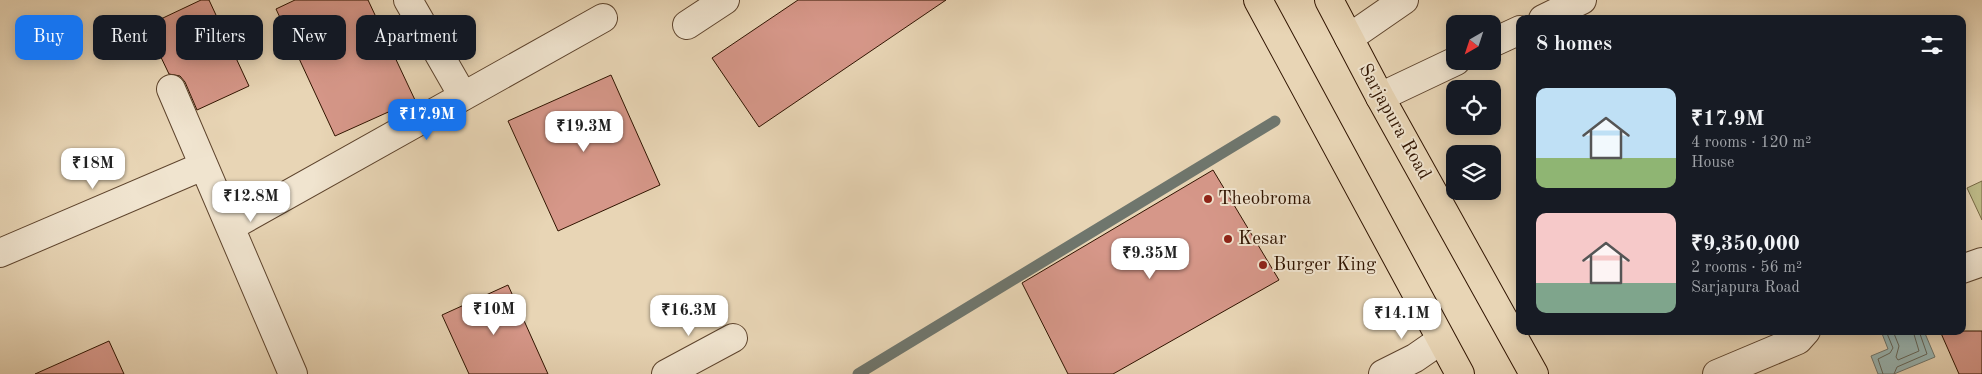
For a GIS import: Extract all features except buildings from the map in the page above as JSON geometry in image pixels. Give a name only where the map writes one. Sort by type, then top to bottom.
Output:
[{"type":"main road","points":[[1258,0],[1460,374]]},
{"type":"main road","name":"Sarjapura Road","points":[[1329,0],[1380,98],[1534,374]]},
{"type":"street","points":[[408,0],[463,96]]},
{"type":"street","points":[[687,25],[725,0]]},
{"type":"street","points":[[1349,38],[1396,4],[1405,0]]},
{"type":"street","points":[[1551,15],[1582,0]]},
{"type":"street","points":[[230,227],[603,18]]},
{"type":"street","points":[[1501,40],[1516,32]]},
{"type":"street","points":[[1380,98],[1446,66]]},
{"type":"street","points":[[171,89],[293,374]]},
{"type":"street","points":[[0,253],[203,166]]},
{"type":"street","points":[[1966,268],[1982,262]]},
{"type":"street","points":[[1717,374],[1798,340],[1802,335]]},
{"type":"street","points":[[666,374],[733,338]]},
{"type":"street","points":[[1383,374],[1415,358],[1441,340]]},
{"type":"shaded area","points":[[1982,181],[1982,220],[1967,188]]},
{"type":"water","points":[[1883,335],[1926,335],[1935,357],[1894,374],[1878,374],[1871,356],[1888,349]]},
{"type":"waterway","points":[[858,374],[1275,121]]},
{"type":"place","name":"Theobroma","points":[[1208,199]]},
{"type":"place","name":"Kesar","points":[[1228,239]]},
{"type":"place","name":"Burger King","points":[[1263,265]]}]
